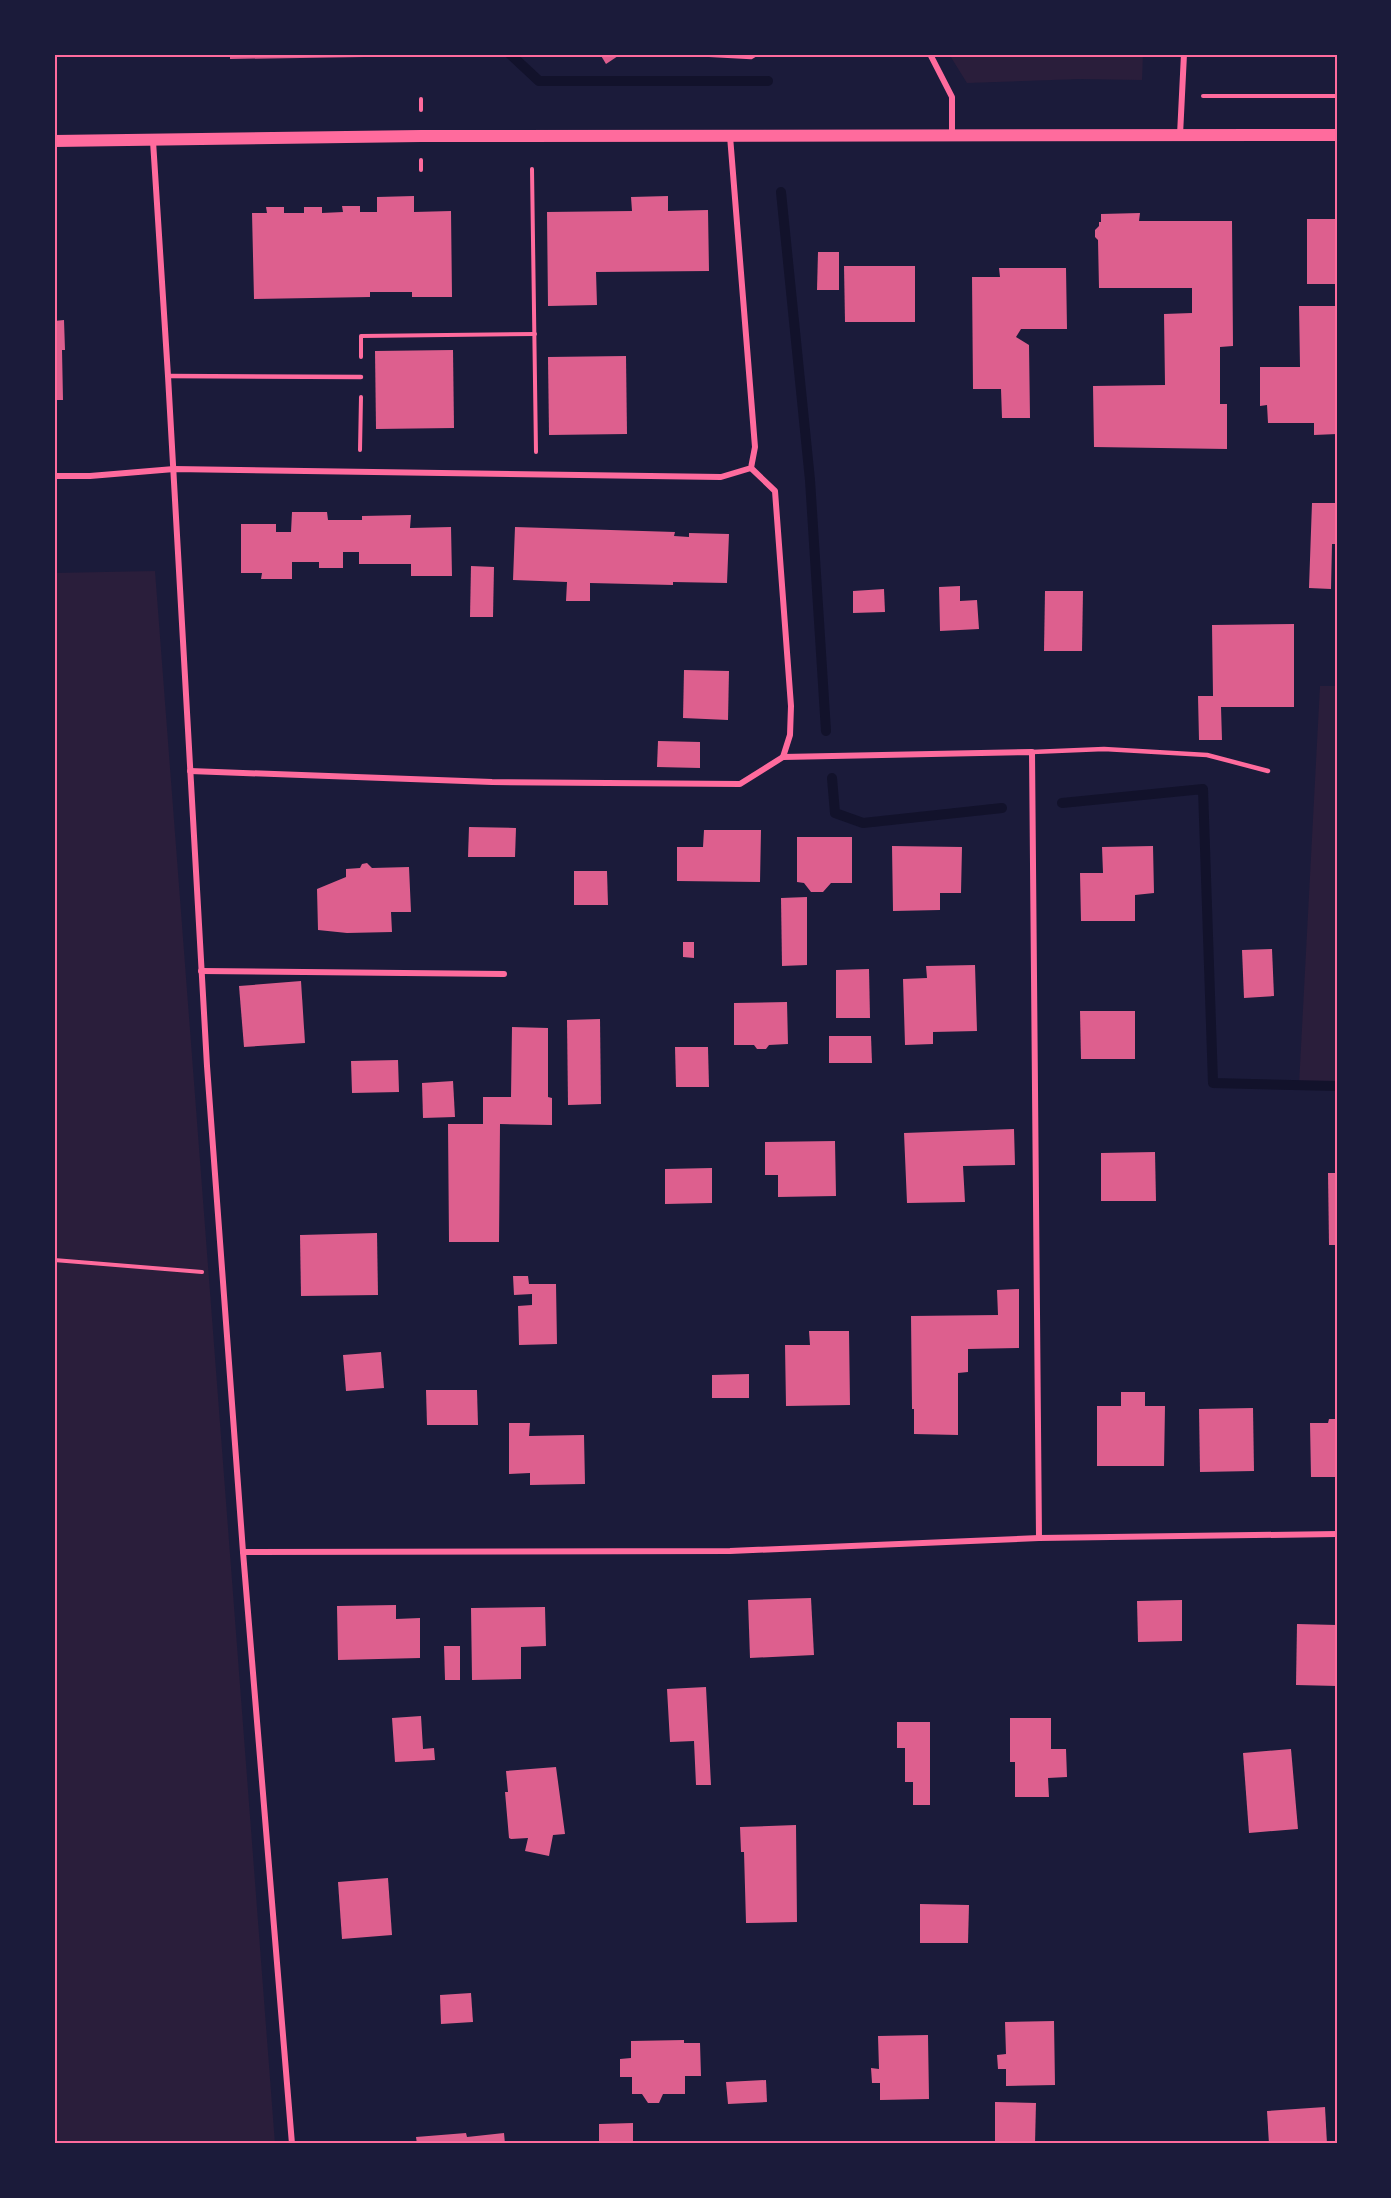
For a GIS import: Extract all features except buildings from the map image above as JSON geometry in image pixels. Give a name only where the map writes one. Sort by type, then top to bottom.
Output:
[{"type":"main road","points":[[54,141],[421,136],[1337,135]]},
{"type":"street","points":[[930,54],[952,97],[952,135]]},
{"type":"street","points":[[1180,135],[1184,54]]},
{"type":"street","points":[[730,136],[755,447],[751,468]]},
{"type":"street","points":[[153,141],[174,469],[201,972],[243,1552],[292,2144]]},
{"type":"street","points":[[54,476],[90,476],[174,469],[721,477],[751,468]]},
{"type":"street","points":[[751,468],[775,491],[790,706],[790,735],[783,758]]},
{"type":"street","points":[[190,771],[492,782],[740,784],[783,758],[1032,752],[1039,1538]]},
{"type":"street","points":[[201,972],[504,974]]},
{"type":"street","points":[[243,1552],[730,1551],[1039,1538],[1337,1534]]},
{"type":"lane","points":[[695,54],[751,57],[756,54]]},
{"type":"lane","points":[[168,376],[361,377]]},
{"type":"lane","points":[[1032,752],[1104,748],[1208,755],[1268,771]]},
{"type":"path","points":[[1182,96],[1337,96]]},
{"type":"path","points":[[532,169],[537,474]]},
{"type":"path","points":[[360,472],[361,336],[534,334]]},
{"type":"path","points":[[54,1260],[224,1274]]},
{"type":"shaded area","points":[[949,54],[1143,54],[1142,80],[1080,79],[967,83]]},
{"type":"shaded area","points":[[155,571],[275,2144],[54,2144],[54,573]]},
{"type":"shaded area","points":[[1320,686],[1337,686],[1337,1086],[1299,1085]]},
{"type":"waterway","points":[[510,54],[539,81],[768,81]]},
{"type":"waterway","points":[[781,192],[810,480],[826,731]]},
{"type":"waterway","points":[[832,778],[835,813],[863,823],[1002,808]]},
{"type":"waterway","points":[[1062,803],[1203,789],[1213,1083],[1337,1086]]}]
